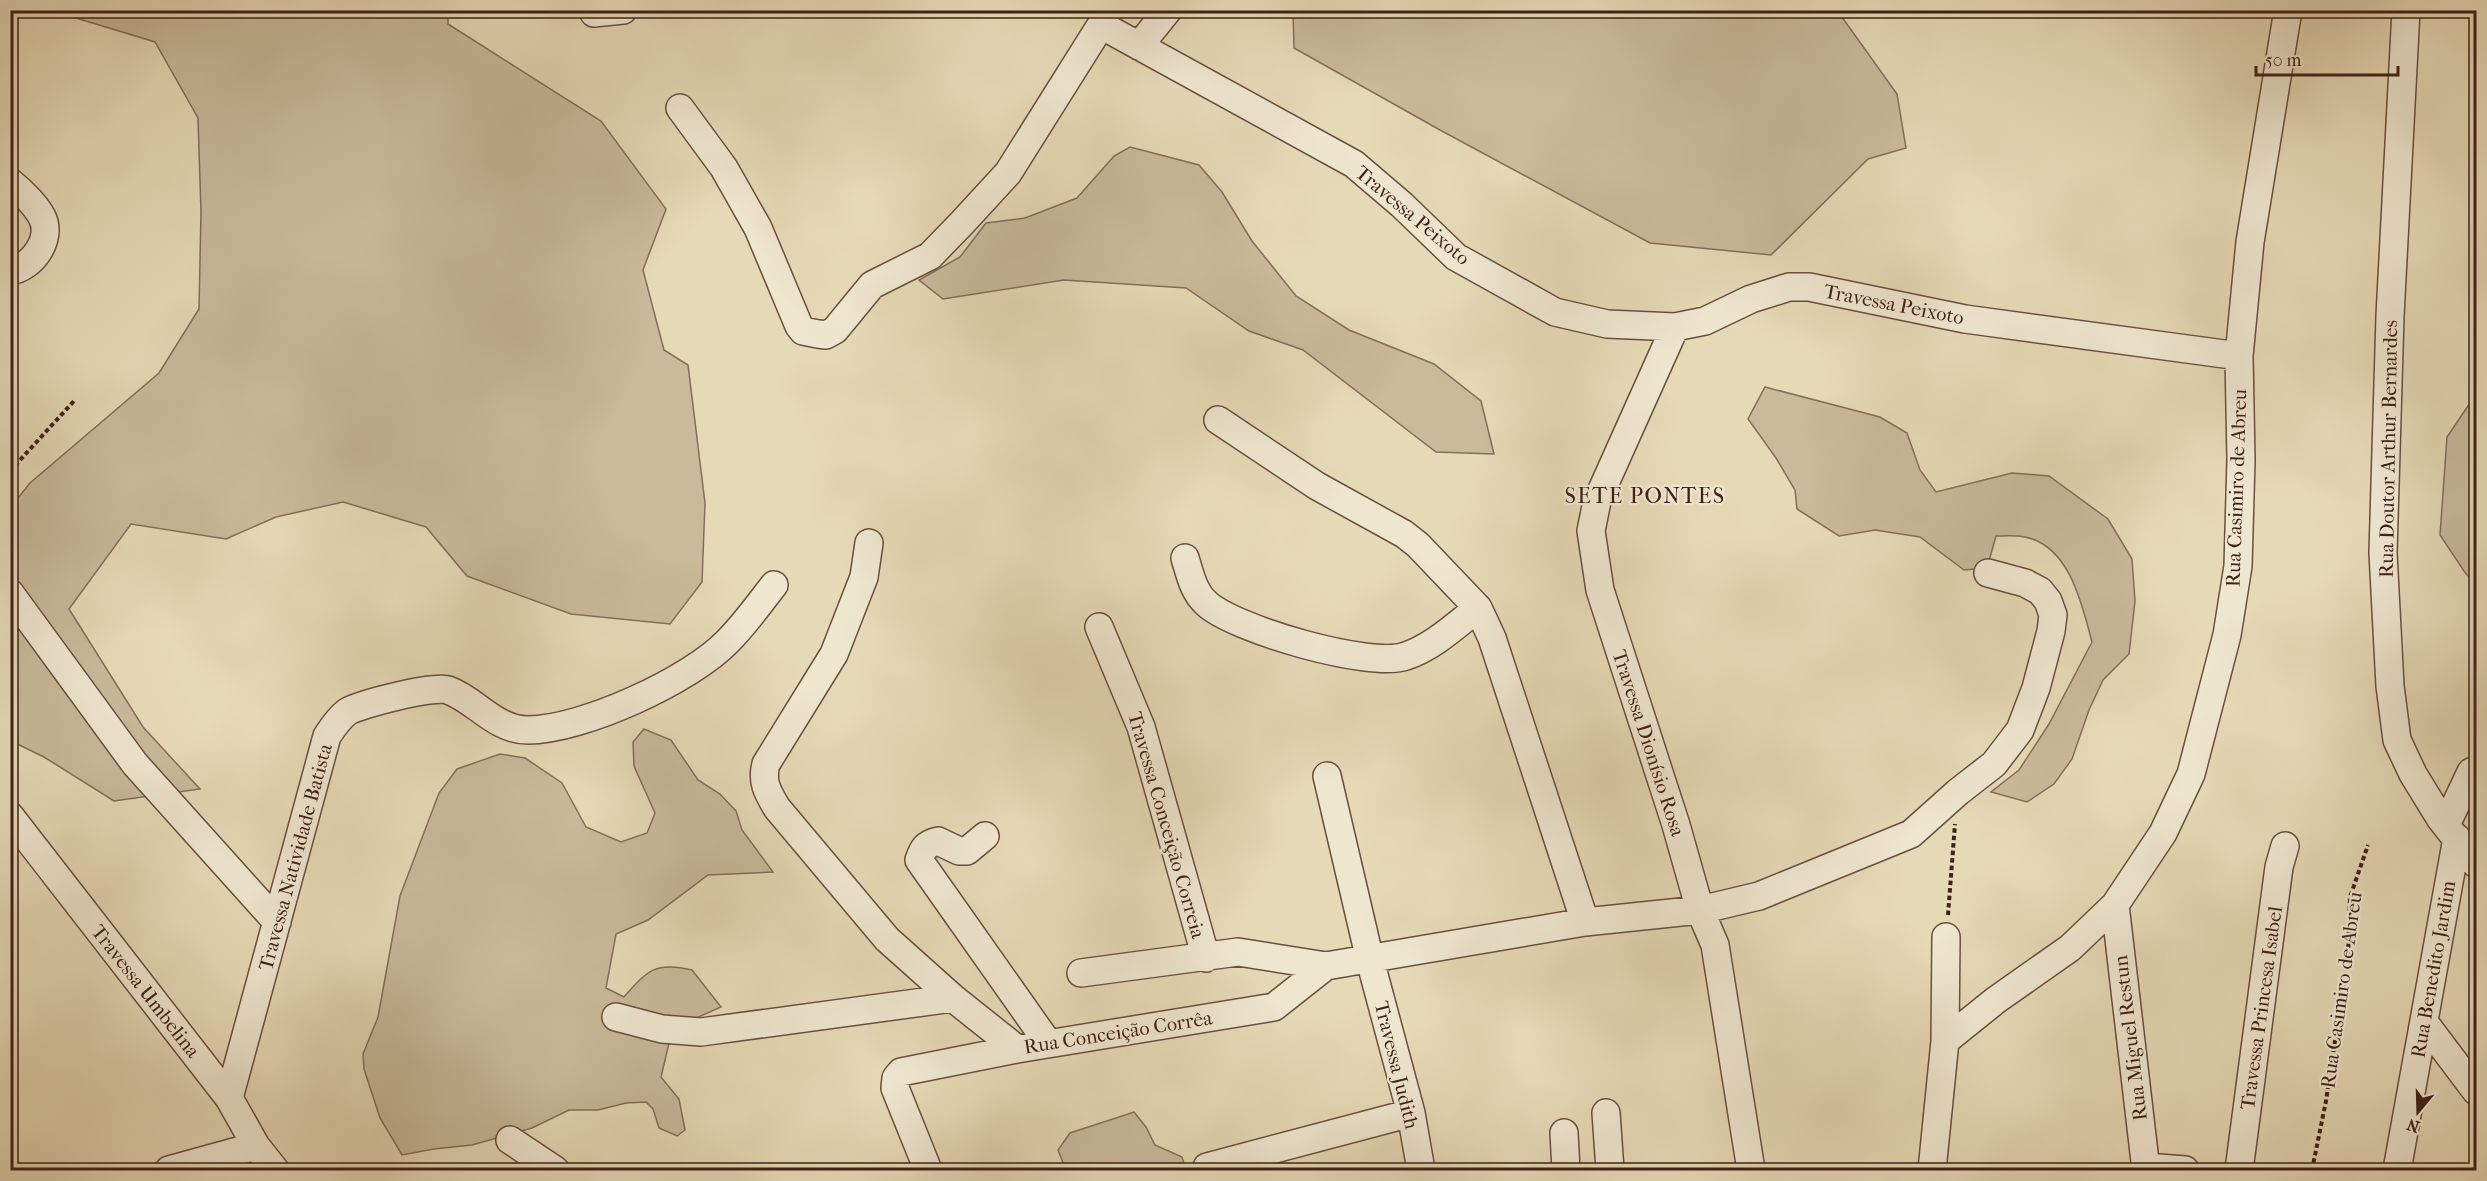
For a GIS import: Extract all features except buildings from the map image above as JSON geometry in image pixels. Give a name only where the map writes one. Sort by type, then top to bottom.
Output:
[{"type":"street","points":[[594,13],[623,10]]},
{"type":"street","points":[[1139,46],[1168,10]]},
{"type":"street","name":"Rua Casimiro de Abreu","points":[[1945,1041],[1996,1000],[2070,948],[2115,905],[2163,833],[2191,774],[2228,635],[2238,566],[2241,460],[2239,356],[2250,242],[2288,10]]},
{"type":"street","name":"Rua Doutor Arthur Bernardes","points":[[2406,10],[2390,316],[2383,553],[2390,686],[2397,740],[2414,774],[2451,832],[2476,864]]},
{"type":"street","name":"Travessa Peixoto","points":[[680,108],[724,168],[759,228],[799,326],[803,331],[826,335],[835,330],[872,285],[930,256],[1008,173],[1101,25],[1354,164],[1402,205],[1456,257],[1555,312],[1607,324],[1675,327],[1705,321],[1751,299],[1789,287],[1809,287],[1965,319],[2239,356]]},
{"type":"street","points":[[10,182],[43,218],[44,236],[36,256],[17,270],[10,271]]},
{"type":"street","name":"Travessa Dionísio Rosa","points":[[1675,327],[1597,501],[1591,531],[1600,590],[1676,825],[1700,910],[1715,945],[1751,1170]]},
{"type":"street","points":[[1218,420],[1317,486],[1404,534],[1424,551],[1478,608],[1492,638],[1585,922]]},
{"type":"street","points":[[868,543],[864,577],[834,654],[766,764],[763,775],[765,787],[777,808],[887,939],[953,998],[1017,1049]]},
{"type":"street","points":[[1185,558],[1197,594],[1228,618],[1257,631],[1356,657],[1386,659],[1405,657],[1431,644],[1478,608]]},
{"type":"street","points":[[1081,973],[1238,952],[1326,966],[1585,922],[1700,910],[1759,896],[1911,834],[1958,792],[1994,764],[2020,730],[2036,688],[2051,632],[2052,615],[2048,601],[2040,591],[2025,583],[1988,573]]},
{"type":"street","name":"Travessa Natividade Batista","points":[[229,1098],[327,736],[337,721],[349,711],[420,690],[446,689],[463,698],[485,716],[524,730],[546,730],[613,710],[656,690],[694,668],[727,642],[774,585]]},
{"type":"street","points":[[10,593],[135,764],[277,922]]},
{"type":"street","name":"Travessa Conceição Correia","points":[[1099,627],[1141,727],[1206,958]]},
{"type":"street","name":"Rua Benedito Jardim","points":[[2397,1170],[2424,1022],[2451,832],[2471,772],[2476,770]]},
{"type":"street","name":"Travessa Judith","points":[[1327,776],[1370,960],[1411,1113],[1421,1170]]},
{"type":"street","name":"Travessa Umbelina","points":[[10,816],[229,1098],[256,1146],[274,1170]]},
{"type":"street","points":[[985,836],[967,851],[959,851],[938,840],[929,843],[923,849],[919,860],[1048,1044]]},
{"type":"street","name":"Travessa Princesa Isabel","points":[[2239,1170],[2279,867],[2285,846]]},
{"type":"street","name":"Rua Miguel Restun","points":[[2115,905],[2146,1169]]},
{"type":"street","points":[[1932,1170],[1945,1041],[1946,937]]},
{"type":"street","name":"Rua Conceição Corrêa","points":[[928,1170],[895,1088],[897,1074],[1017,1049],[1274,1007],[1326,966]]},
{"type":"street","points":[[616,1017],[662,1029],[701,1032],[953,998]]},
{"type":"street","points":[[2424,1022],[2476,1091]]},
{"type":"street","points":[[1207,1167],[1411,1113]]},
{"type":"street","points":[[1606,1113],[1610,1170]]},
{"type":"street","points":[[1564,1133],[1566,1170]]},
{"type":"street","points":[[510,1140],[555,1170]]},
{"type":"street","points":[[169,1170],[256,1146]]},
{"type":"street","points":[[2146,1169],[2185,1170]]},
{"type":"path","points":[[10,471],[74,401]]},
{"type":"path","points":[[1946,937],[1958,792]]},
{"type":"path","name":"Rua Casimiro de Abreu","points":[[2312,1170],[2326,1101],[2348,955],[2350,897],[2368,846]]},
{"type":"shaded area","points":[[53,11],[448,11],[448,24],[601,121],[666,209],[643,270],[664,350],[688,365],[705,503],[702,582],[670,624],[571,614],[467,576],[426,527],[343,502],[276,517],[226,539],[131,524],[69,609],[143,727],[200,789],[114,801],[44,757],[11,741],[10,508],[30,483],[159,373],[199,309],[201,212],[198,118],[155,42]]},
{"type":"shaded area","points":[[1293,11],[1840,11],[1839,13],[1897,94],[1906,148],[1868,159],[1771,255],[1650,243],[1294,48]]},
{"type":"shaded area","points":[[1130,147],[1199,165],[1222,192],[1252,241],[1296,296],[1349,330],[1434,364],[1481,401],[1494,454],[1436,452],[1303,350],[1249,331],[1186,288],[1064,280],[943,299],[919,280],[960,257],[986,223],[1025,218],[1077,198],[1114,156]]},
{"type":"shaded area","points":[[2476,308],[2476,583],[2466,574],[2440,535],[2447,437],[2472,400]]},
{"type":"shaded area","points":[[1765,387],[1880,417],[1907,433],[1920,470],[1936,492],[2012,473],[2049,476],[2108,519],[2132,559],[2135,601],[2129,654],[2103,680],[2089,710],[2072,759],[2054,784],[2027,802],[1991,792],[2019,770],[2049,724],[2092,642],[2084,611],[2072,579],[2063,564],[2053,552],[2040,543],[2022,536],[1996,536],[1987,568],[1964,570],[1920,537],[1875,530],[1839,536],[1797,509],[1795,490],[1776,458],[1748,419]]},
{"type":"shaded area","points":[[644,729],[671,740],[698,780],[720,794],[736,811],[742,830],[773,872],[708,875],[648,920],[616,934],[606,988],[624,997],[653,970],[669,967],[692,970],[721,1007],[685,1023],[678,1037],[669,1043],[661,1077],[679,1099],[685,1130],[677,1136],[659,1128],[653,1109],[646,1102],[626,1103],[598,1110],[569,1110],[532,1128],[472,1145],[402,1155],[380,1118],[364,1069],[363,1054],[378,1017],[400,896],[439,793],[457,769],[500,754],[525,758],[562,783],[586,827],[621,842],[647,833],[655,813],[634,766],[633,742]]},
{"type":"shaded area","points":[[1134,1112],[1146,1127],[1155,1145],[1182,1157],[1186,1170],[1066,1170],[1058,1150],[1070,1133]]},
{"type":"district","name":"SETE PONTES","points":[[1645,495]]}]
